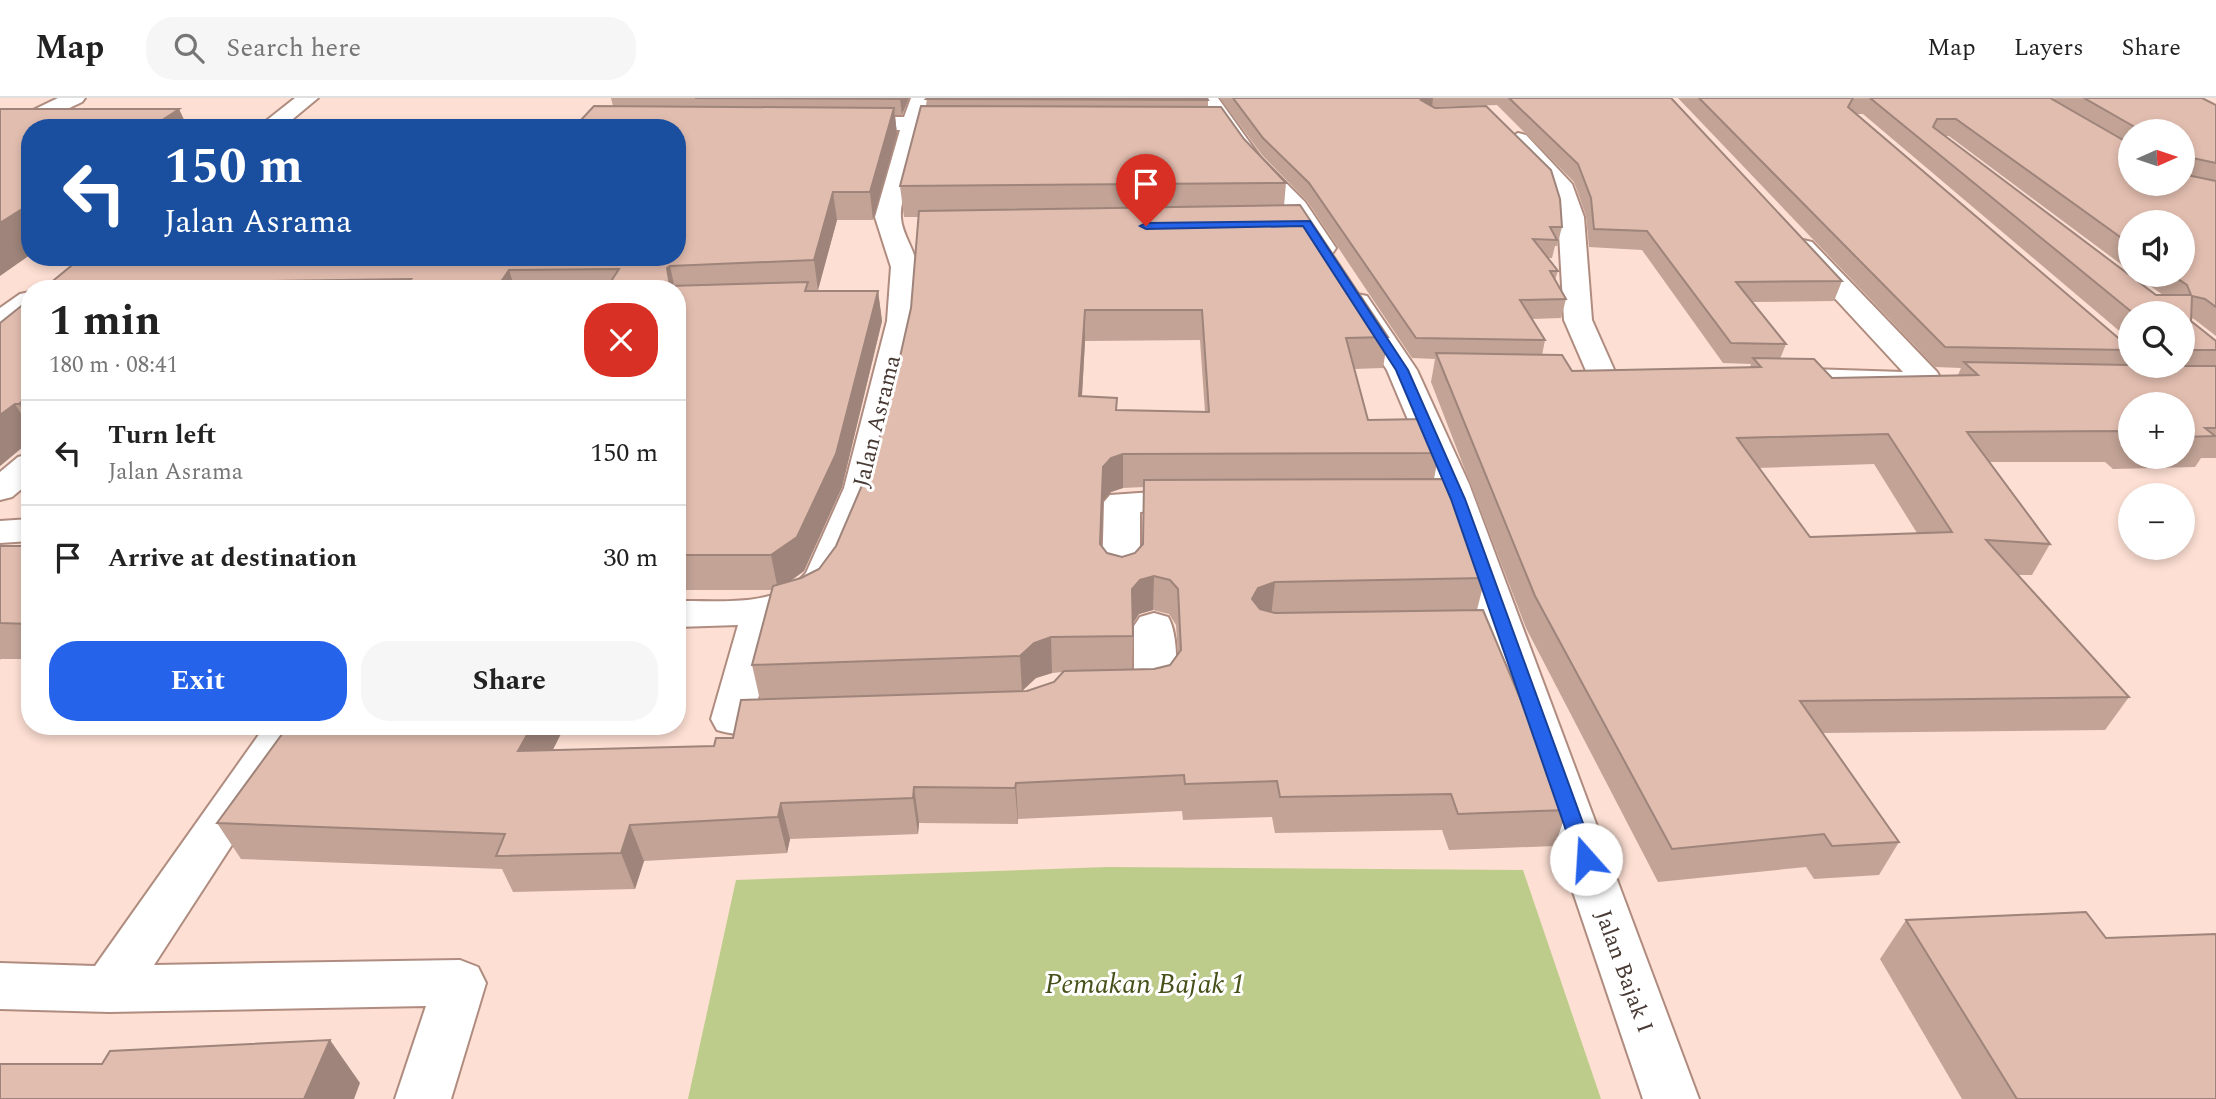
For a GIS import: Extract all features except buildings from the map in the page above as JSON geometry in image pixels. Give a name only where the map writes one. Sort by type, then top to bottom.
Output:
[{"type":"street","points":[[31,119],[75,98]]},
{"type":"street","points":[[280,119],[308,98]]},
{"type":"street","points":[[819,124],[916,111],[995,124]]},
{"type":"street","name":"Jalan Asrama","points":[[686,614],[761,611],[792,603],[810,593],[823,576],[861,488],[891,298],[904,267],[903,230],[888,217],[916,111]]},
{"type":"street","name":"Jalan Bajak I","points":[[1211,117],[1296,207],[1294,224],[1415,370],[1444,499],[1504,629],[1671,1099]]},
{"type":"street","points":[[21,124],[0,134],[21,134]]},
{"type":"street","points":[[1502,124],[1560,184],[1570,217],[1578,320],[1601,374]]},
{"type":"street","points":[[1785,229],[1926,379]]},
{"type":"street","points":[[0,321],[21,306]]},
{"type":"street","points":[[1750,376],[1959,380]]},
{"type":"street","points":[[0,489],[21,472]]},
{"type":"street","points":[[1121,577],[1122,502],[1223,500]]},
{"type":"street","points":[[0,532],[21,531]]},
{"type":"street","points":[[761,611],[732,719],[827,716]]},
{"type":"street","points":[[1086,690],[1155,686],[1154,626]]},
{"type":"street","points":[[1463,630],[1504,629]]},
{"type":"street","points":[[109,989],[282,735]]},
{"type":"street","points":[[0,986],[109,989],[460,983],[424,1099]]},
{"type":"green space","name":"Pemakan Bajak 1","points":[[1108,867],[1523,870],[1601,1099],[688,1099],[736,880]]},
{"type":"route","points":[[1146,226],[1307,223],[1402,370],[1458,499],[1586,859]]}]
